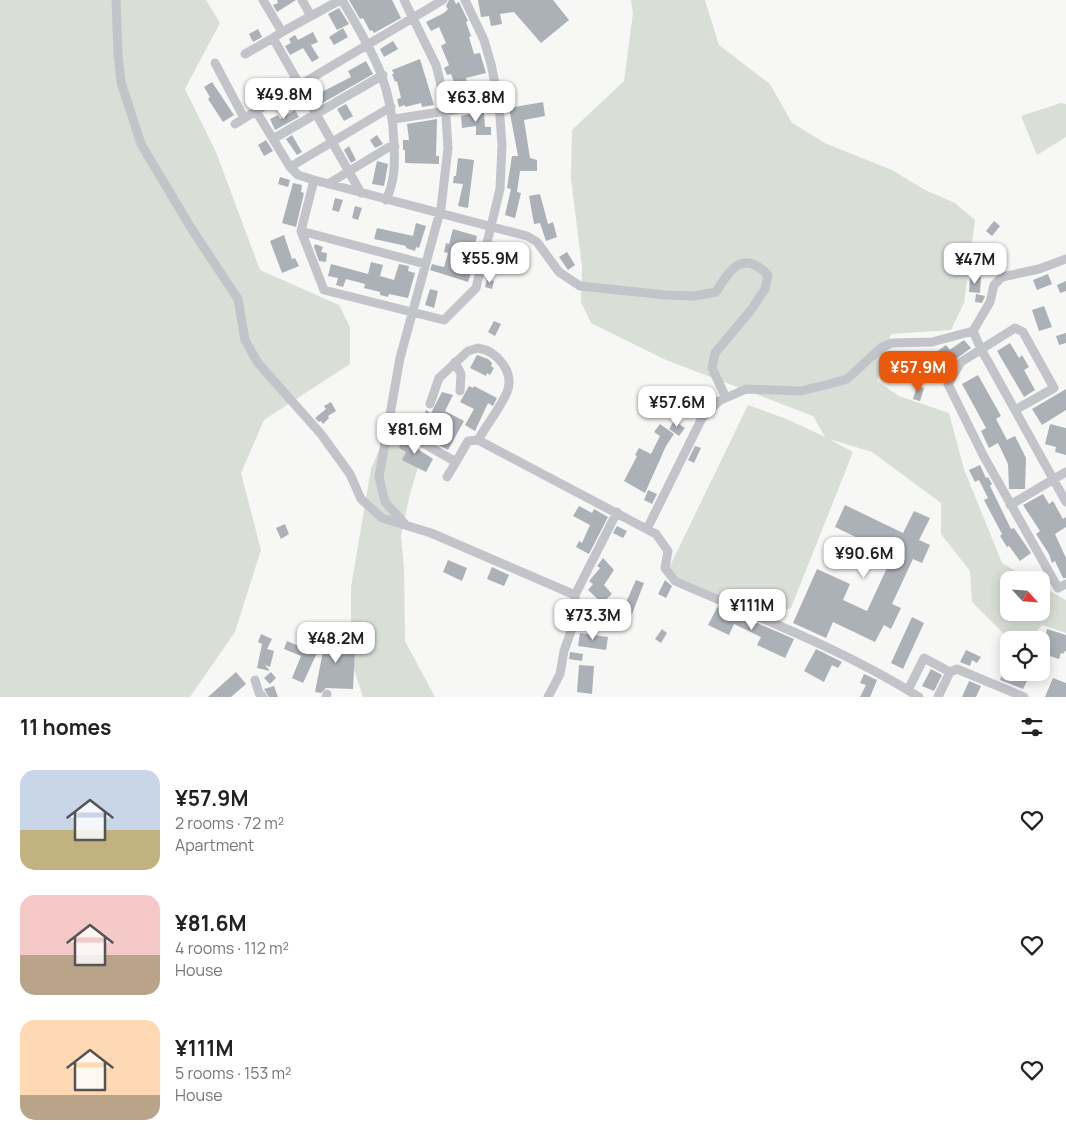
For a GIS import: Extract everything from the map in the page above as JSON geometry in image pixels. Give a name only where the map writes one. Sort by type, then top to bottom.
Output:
[{"type":"street","points":[[116,0],[121,82],[141,144],[191,228],[238,299],[245,340],[258,363],[322,434],[350,474],[362,499],[382,518],[406,524],[575,595]]},
{"type":"street","points":[[263,0],[282,32]]},
{"type":"street","points":[[302,0],[311,16]]},
{"type":"street","points":[[245,54],[341,0],[368,44],[383,75],[394,119],[395,176],[386,200]]},
{"type":"street","points":[[404,0],[436,65],[446,111],[448,148],[439,214],[412,311],[392,395],[378,477],[385,502],[406,524]]},
{"type":"street","points":[[234,124],[442,0]]},
{"type":"street","points":[[314,180],[301,231],[324,290],[444,320],[476,288],[500,189],[502,145],[499,103],[489,56],[465,0]]},
{"type":"street","points":[[273,38],[361,192]]},
{"type":"street","points":[[215,63],[244,118]]},
{"type":"street","points":[[272,139],[383,75]]},
{"type":"street","points":[[394,119],[499,103]]},
{"type":"street","points":[[290,167],[391,107]]},
{"type":"street","points":[[256,111],[290,167],[298,175],[439,214],[492,226],[533,239],[564,277],[586,288],[694,296],[716,292],[728,272],[738,264],[750,262],[761,267],[768,275],[765,289],[751,310],[715,353],[712,368],[726,398]]},
{"type":"street","points":[[328,184],[389,147],[395,147]]},
{"type":"street","points":[[301,231],[425,264]]},
{"type":"street","points":[[647,529],[702,418],[719,402],[746,389],[801,391],[833,383],[847,378],[882,347],[892,343],[932,342],[973,331],[990,302],[994,284],[1002,277],[1066,259]]},
{"type":"street","points":[[1015,410],[1054,388],[1023,332],[1015,328],[961,362],[948,384],[982,454],[1058,588],[1066,584]]},
{"type":"street","points":[[973,331],[981,349],[1066,502]]},
{"type":"street","points":[[430,404],[439,378],[455,362],[474,348],[485,349],[501,360],[507,373],[507,391],[478,440]]},
{"type":"street","points":[[455,362],[461,374],[460,391]]},
{"type":"street","points":[[429,427],[422,440],[423,443],[456,462]]},
{"type":"street","points":[[448,477],[468,441],[478,440],[656,534],[667,548],[669,555],[665,568],[675,581],[847,656],[878,671],[914,695],[924,658],[950,672]]},
{"type":"street","points":[[1010,504],[1066,472]]},
{"type":"street","points":[[548,697],[560,674],[564,651],[575,620],[575,595],[617,512]]},
{"type":"street","points":[[938,697],[950,672],[957,669],[1024,697]]},
{"type":"street","points":[[254,680],[259,693],[263,697]]},
{"type":"shaded area","points":[[0,0],[206,0],[220,23],[185,89],[216,152],[260,270],[339,305],[350,327],[350,364],[264,420],[241,473],[261,550],[235,632],[190,697],[0,697]]},
{"type":"shaded area","points":[[631,0],[705,0],[719,45],[770,84],[792,123],[827,144],[892,170],[925,190],[955,203],[975,220],[964,303],[951,330],[891,334],[877,381],[899,396],[949,413],[964,469],[1002,563],[1016,571],[1000,571],[1000,621],[1050,621],[1050,591],[1066,600],[1066,633],[1042,625],[1037,631],[1001,631],[972,602],[970,571],[941,534],[941,503],[872,452],[829,439],[853,452],[791,608],[766,616],[675,576],[670,566],[748,405],[789,420],[825,437],[813,416],[666,360],[591,323],[581,302],[582,267],[571,179],[572,130],[624,81],[633,13]]},
{"type":"shaded area","points":[[1061,103],[1066,104],[1066,137],[1037,155],[1021,116]]},
{"type":"shaded area","points":[[395,427],[409,436],[422,453],[410,494],[401,536],[404,568],[405,641],[435,697],[363,697],[351,660],[351,587],[371,469],[388,429]]},
{"type":"building","points":[[277,0],[296,0],[277,12],[273,5],[278,3]]},
{"type":"building","points":[[349,0],[392,0],[401,18],[374,33],[372,30],[370,31],[363,18],[360,19]]},
{"type":"building","points":[[449,0],[454,0],[456,4],[459,2],[468,21],[466,22],[474,54],[480,53],[486,73],[466,78],[471,101],[461,103],[451,74],[447,75],[444,68],[449,65],[441,46],[446,43],[439,27],[431,31],[426,22],[444,13],[448,9],[446,6]]},
{"type":"building","points":[[478,0],[553,0],[569,20],[541,43],[514,12],[500,14],[502,24],[491,26],[489,16],[481,17]]},
{"type":"building","points":[[339,8],[349,24],[337,30],[328,14]]},
{"type":"building","points":[[343,28],[348,37],[334,45],[329,37]]},
{"type":"building","points":[[258,29],[262,37],[253,42],[249,34]]},
{"type":"building","points":[[313,32],[318,42],[311,45],[319,58],[312,62],[303,48],[290,55],[285,46],[291,43],[289,39],[295,35],[298,40]]},
{"type":"building","points":[[393,41],[398,49],[384,57],[380,49]]},
{"type":"building","points":[[420,59],[434,105],[422,107],[421,103],[399,107],[397,99],[401,98],[392,70]]},
{"type":"building","points":[[366,61],[373,74],[319,105],[314,96],[351,77],[348,71]]},
{"type":"building","points":[[212,82],[234,115],[223,122],[208,99],[210,97],[204,87]]},
{"type":"building","points":[[543,102],[545,116],[524,120],[530,158],[537,160],[537,171],[520,171],[517,192],[521,193],[515,218],[505,215],[511,189],[507,188],[512,156],[518,156],[509,108]]},
{"type":"building","points":[[346,104],[353,116],[344,121],[337,109]]},
{"type":"building","points":[[295,110],[299,117],[275,130],[270,119],[278,115],[280,119]]},
{"type":"building","points":[[484,113],[485,127],[491,127],[491,135],[476,135],[476,126],[462,128],[461,116]]},
{"type":"building","points":[[437,119],[436,156],[439,156],[439,164],[405,163],[403,140],[409,140],[407,124]]},
{"type":"building","points":[[292,135],[302,152],[297,155],[286,139]]},
{"type":"building","points":[[377,135],[383,144],[375,148],[370,140]]},
{"type":"building","points":[[266,140],[273,151],[264,156],[258,145]]},
{"type":"building","points":[[349,146],[356,160],[351,163],[344,150]]},
{"type":"building","points":[[458,158],[474,160],[468,208],[458,206],[463,184],[453,183],[454,176],[456,176]]},
{"type":"building","points":[[377,161],[388,164],[384,186],[372,184]]},
{"type":"building","points":[[280,177],[290,180],[288,187],[278,184]]},
{"type":"building","points":[[293,183],[302,185],[301,192],[304,193],[296,227],[282,223]]},
{"type":"building","points":[[540,194],[548,224],[553,222],[557,237],[546,241],[540,223],[534,224],[529,196]]},
{"type":"building","points":[[335,198],[343,200],[339,212],[332,210]]},
{"type":"building","points":[[355,206],[362,208],[358,220],[352,218]]},
{"type":"building","points":[[994,221],[1000,226],[992,236],[986,231]]},
{"type":"building","points":[[416,223],[426,226],[419,248],[416,247],[415,251],[406,248],[406,246],[374,239],[377,228],[413,236]]},
{"type":"building","points":[[453,229],[477,236],[473,253],[477,254],[468,282],[430,270],[432,264],[444,267],[448,253],[444,252],[446,243],[449,244]]},
{"type":"building","points":[[284,235],[292,259],[295,258],[299,266],[282,273],[270,241]]},
{"type":"building","points":[[315,244],[323,247],[321,252],[327,253],[326,262],[319,261],[314,247]]},
{"type":"building","points":[[496,245],[519,250],[517,259],[494,254]]},
{"type":"building","points":[[567,252],[575,265],[568,270],[559,257]]},
{"type":"building","points":[[371,262],[383,265],[380,276],[394,280],[399,264],[409,266],[408,271],[415,273],[408,298],[389,294],[388,297],[380,295],[380,292],[364,288],[365,284],[346,279],[343,287],[336,285],[338,278],[328,276],[331,264],[368,274]]},
{"type":"building","points":[[1048,274],[1052,284],[1037,290],[1033,280]]},
{"type":"building","points":[[970,276],[981,277],[980,293],[969,292]]},
{"type":"building","points":[[487,280],[494,281],[492,289],[485,287]]},
{"type":"building","points":[[1066,281],[1066,291],[1060,293],[1057,285]]},
{"type":"building","points":[[430,289],[438,291],[434,308],[425,305]]},
{"type":"building","points":[[976,294],[985,296],[982,303],[975,302]]},
{"type":"building","points":[[1044,306],[1052,327],[1039,331],[1032,310]]},
{"type":"building","points":[[494,321],[501,324],[495,336],[488,332]]},
{"type":"building","points":[[1066,333],[1066,343],[1059,345],[1056,336]]},
{"type":"building","points":[[964,340],[971,348],[952,362],[945,353]]},
{"type":"building","points":[[1010,343],[1019,358],[1022,355],[1029,367],[1024,370],[1035,390],[1024,397],[997,351]]},
{"type":"building","points":[[946,345],[950,350],[940,358],[935,353]]},
{"type":"building","points":[[477,355],[488,359],[492,363],[491,366],[494,368],[490,375],[487,373],[486,376],[470,368]]},
{"type":"building","points":[[903,357],[918,362],[912,377],[897,372]]},
{"type":"building","points":[[978,375],[1001,416],[996,419],[1007,440],[1015,436],[1026,458],[1025,489],[1009,489],[1008,464],[998,443],[989,448],[981,431],[986,428],[962,384]]},
{"type":"building","points":[[469,386],[473,388],[474,386],[497,398],[493,406],[488,403],[475,431],[465,425],[474,409],[460,402]]},
{"type":"building","points":[[917,386],[924,388],[920,401],[913,399]]},
{"type":"building","points":[[1066,389],[1066,410],[1042,425],[1032,409]]},
{"type":"building","points":[[442,392],[453,395],[445,411],[464,421],[448,450],[430,440],[435,427],[432,422],[426,421],[419,432],[416,431],[426,410],[431,413]]},
{"type":"building","points":[[331,402],[336,411],[328,416],[329,418],[323,424],[315,418],[326,409],[324,406]]},
{"type":"building","points":[[674,421],[685,428],[679,436],[669,429]]},
{"type":"building","points":[[660,424],[674,434],[666,446],[645,493],[624,481],[639,448],[651,454],[660,436],[654,432]]},
{"type":"building","points":[[1050,424],[1066,428],[1066,455],[1055,452],[1056,447],[1045,444]]},
{"type":"building","points":[[406,433],[414,437],[410,444],[433,459],[426,472],[402,460],[406,452],[399,448]]},
{"type":"building","points":[[695,446],[701,448],[694,463],[688,460]]},
{"type":"building","points":[[980,465],[986,478],[988,477],[992,484],[990,486],[1011,529],[1014,528],[1031,553],[1020,561],[1000,536],[1002,534],[984,500],[988,498],[979,480],[975,482],[969,470]]},
{"type":"building","points":[[648,490],[657,494],[652,504],[644,500]]},
{"type":"building","points":[[1043,494],[1049,504],[1053,501],[1063,519],[1066,517],[1066,527],[1055,534],[1066,558],[1066,578],[1063,578],[1055,561],[1052,563],[1049,554],[1036,534],[1040,531],[1023,505]]},
{"type":"building","points":[[845,505],[903,533],[914,511],[930,518],[919,540],[930,545],[922,563],[913,559],[892,604],[901,608],[891,629],[884,625],[875,642],[833,622],[826,638],[793,623],[817,569],[850,584],[843,600],[867,611],[893,555],[835,527]]},
{"type":"building","points":[[579,506],[592,513],[594,509],[608,517],[589,554],[576,547],[579,541],[582,543],[590,525],[573,516]]},
{"type":"building","points":[[285,524],[289,534],[281,539],[276,528]]},
{"type":"building","points":[[617,526],[627,531],[623,538],[613,533]]},
{"type":"building","points":[[603,558],[614,570],[604,585],[612,594],[602,603],[588,590],[593,584],[589,581],[600,568],[597,566]]},
{"type":"building","points":[[448,560],[467,568],[462,581],[443,572]]},
{"type":"building","points":[[492,567],[509,575],[504,586],[487,579]]},
{"type":"building","points":[[636,580],[644,583],[632,614],[623,609]]},
{"type":"building","points":[[665,580],[672,586],[666,598],[658,594]]},
{"type":"building","points":[[718,606],[794,639],[785,658],[757,645],[761,637],[734,624],[729,635],[708,625]]},
{"type":"building","points":[[585,608],[604,613],[600,626],[581,621]]},
{"type":"building","points":[[912,617],[924,623],[903,669],[891,663]]},
{"type":"building","points":[[332,626],[346,628],[342,650],[355,650],[353,689],[326,688],[321,693],[315,692],[325,641],[329,644]]},
{"type":"building","points":[[662,629],[667,633],[661,643],[655,639]]},
{"type":"building","points":[[1047,629],[1066,635],[1066,650],[1063,654],[1061,653],[1059,659],[1050,656],[1050,631],[1046,631]]},
{"type":"building","points":[[311,632],[323,640],[303,683],[292,678],[301,656],[284,649],[287,641],[301,647]]},
{"type":"building","points":[[580,633],[608,637],[606,650],[578,646]]},
{"type":"building","points":[[261,634],[272,639],[267,649],[274,651],[270,667],[265,665],[270,671],[257,668],[262,644],[258,642]]},
{"type":"building","points":[[816,649],[842,662],[838,668],[832,665],[824,682],[804,671]]},
{"type":"building","points":[[966,650],[981,657],[977,663],[972,660],[970,666],[960,662]]},
{"type":"building","points":[[570,652],[583,654],[582,661],[569,659]]},
{"type":"building","points":[[579,665],[594,666],[592,694],[577,692]]},
{"type":"building","points":[[931,669],[942,675],[934,691],[922,686]]},
{"type":"building","points":[[236,672],[246,684],[231,697],[208,697]]},
{"type":"building","points":[[271,672],[276,678],[270,684],[264,678]]},
{"type":"building","points":[[864,674],[877,680],[870,697],[860,697],[866,685],[860,683]]},
{"type":"building","points":[[1053,678],[1066,683],[1066,697],[1045,697]]},
{"type":"building","points":[[969,681],[981,686],[976,697],[962,697]]},
{"type":"building","points":[[1003,681],[1027,681],[1023,689]]},
{"type":"building","points":[[274,686],[278,697],[269,697],[264,689]]}]
